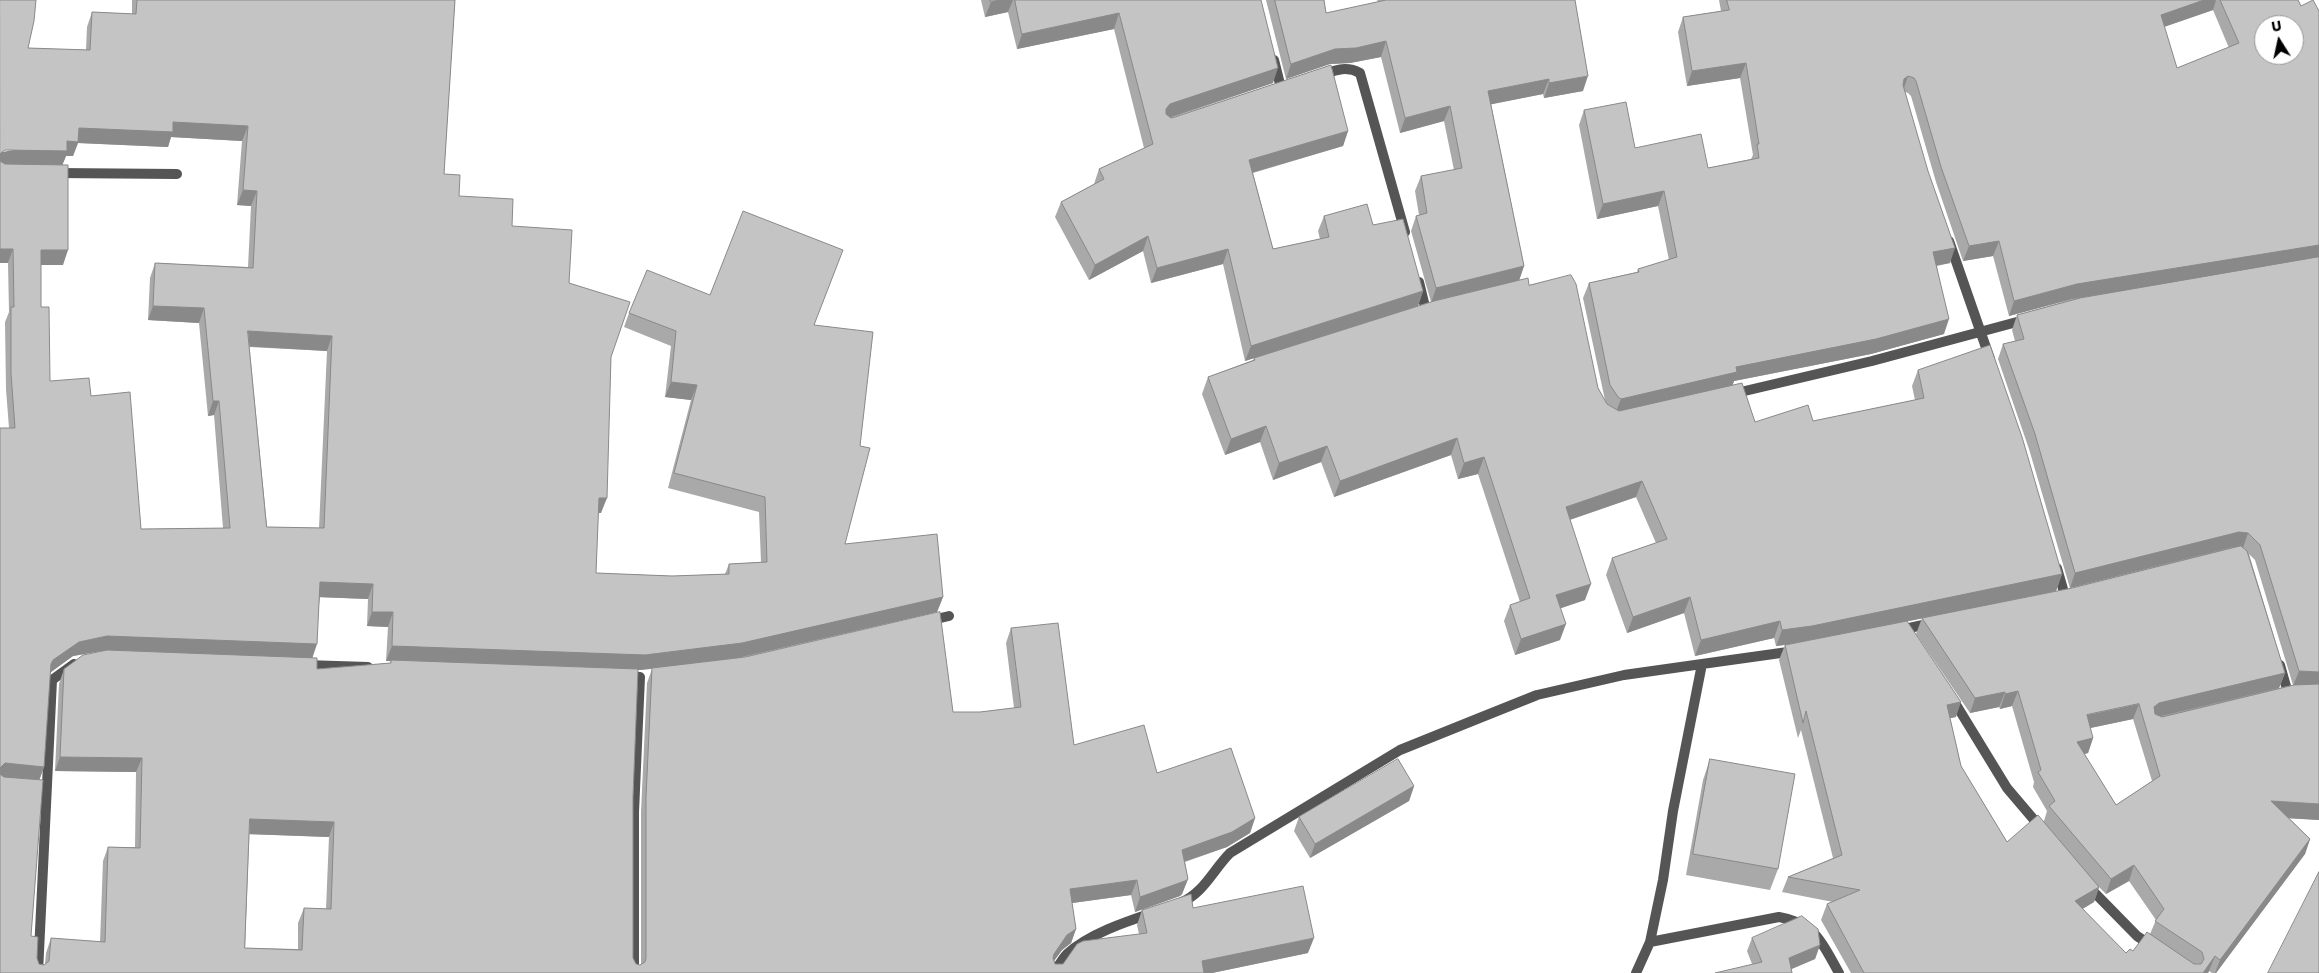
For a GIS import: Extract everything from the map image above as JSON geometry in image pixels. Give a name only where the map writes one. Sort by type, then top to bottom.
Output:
[{"type":"street","points":[[1272,53],[1277,90],[1341,68],[1352,69],[1360,73],[1407,239]]},
{"type":"street","points":[[40,173],[177,174]]},
{"type":"street","points":[[1945,230],[1993,369]]},
{"type":"street","points":[[1417,273],[1422,313],[1443,307]]},
{"type":"street","points":[[1722,396],[1872,361],[2036,317]]},
{"type":"street","points":[[2054,560],[2065,596]]},
{"type":"street","points":[[920,623],[949,616]]},
{"type":"street","points":[[1886,633],[1908,633],[1943,621]]},
{"type":"street","points":[[1054,973],[1066,954],[1114,926],[1183,902],[1200,891],[1230,853],[1400,750],[1537,695],[1624,675],[1808,649]]},
{"type":"street","points":[[2277,657],[2284,694],[2319,693]]},
{"type":"street","points":[[38,973],[43,789],[52,680],[75,663],[84,662]]},
{"type":"street","points":[[298,664],[377,667]]},
{"type":"street","points":[[1636,973],[1650,942],[1663,880],[1672,811],[1702,664]]},
{"type":"street","points":[[613,675],[645,676],[634,812],[634,973]]},
{"type":"street","points":[[1946,690],[2007,788],[2048,838]]},
{"type":"street","points":[[2084,881],[2137,936],[2161,952]]},
{"type":"street","points":[[1650,942],[1779,917],[1797,920],[1821,940],[1839,973]]},
{"type":"building","points":[[0,0],[36,0],[28,48],[90,50],[92,12],[136,14],[137,0],[455,0],[444,174],[460,175],[459,196],[513,199],[512,226],[572,230],[569,283],[630,302],[611,357],[607,498],[599,498],[596,573],[672,576],[729,574],[729,564],[767,562],[765,497],[674,473],[697,385],[671,382],[676,331],[629,313],[647,270],[710,295],[743,211],[843,250],[814,325],[873,332],[860,446],[870,448],[845,544],[937,534],[943,597],[742,643],[645,655],[392,646],[393,612],[372,612],[373,584],[320,582],[317,644],[107,636],[79,642],[53,660],[51,664],[44,767],[5,763],[0,768],[0,428],[15,428],[11,374],[11,307],[14,307],[13,249],[0,249],[0,161],[5,164],[68,165],[68,250],[41,250],[41,307],[49,307],[50,381],[89,378],[91,396],[130,392],[141,529],[230,528],[219,401],[213,401],[204,308],[153,306],[155,263],[253,268],[257,191],[243,190],[248,126],[173,122],[173,132],[79,128],[78,142],[67,141],[67,151],[5,150],[0,154]],"holes":[[[248,331],[332,336],[324,528],[267,527]]]},
{"type":"building","points":[[1015,0],[1261,0],[1278,68],[1170,104],[1166,109],[1166,114],[1171,118],[1175,117],[1331,65],[1348,131],[1249,160],[1273,249],[1329,237],[1324,216],[1367,204],[1373,225],[1403,219],[1423,291],[1251,346],[1228,249],[1157,268],[1148,236],[1095,265],[1061,202],[1104,179],[1099,169],[1153,144],[1119,13],[1022,34]]},
{"type":"building","points":[[1275,0],[1324,0],[1326,13],[1386,0],[1575,0],[1588,76],[1549,83],[1549,79],[1488,91],[1524,266],[1436,288],[1416,216],[1427,213],[1421,176],[1462,168],[1450,106],[1405,118],[1386,41],[1356,48],[1335,49],[1291,64]]},
{"type":"building","points":[[1727,0],[2204,0],[2161,15],[2177,68],[2239,43],[2220,0],[2298,0],[2301,6],[2313,0],[2319,11],[2319,245],[2077,284],[2014,301],[1999,241],[1969,246],[1941,167],[1916,81],[1908,76],[1904,79],[1903,85],[1928,171],[1955,248],[1933,252],[1949,319],[1876,339],[1736,367],[1737,372],[1621,399],[1610,385],[1589,283],[1639,272],[1638,269],[1677,257],[1664,191],[1603,204],[1584,110],[1626,102],[1635,148],[1701,134],[1708,168],[1759,158],[1757,144],[1759,144],[1746,63],[1692,71],[1683,17],[1729,10]]},
{"type":"building","points":[[2319,257],[2319,672],[2299,671],[2260,545],[2248,533],[2239,532],[2075,573],[2035,434],[2003,344],[2024,339],[2017,315],[2080,298]]},
{"type":"building","points":[[1571,275],[1576,284],[1598,388],[1607,404],[1619,411],[1742,383],[1755,422],[1808,405],[1813,421],[1924,398],[1918,370],[1990,345],[2022,437],[2062,574],[1812,626],[1782,630],[1780,621],[1701,640],[1690,597],[1633,617],[1612,558],[1667,539],[1642,481],[1566,507],[1591,584],[1556,595],[1566,624],[1521,639],[1510,605],[1530,598],[1484,457],[1464,463],[1457,438],[1340,481],[1327,446],[1279,463],[1266,426],[1231,439],[1208,377],[1255,360],[1254,358],[1434,301],[1528,278],[1529,285]]},
{"type":"building","points":[[2241,546],[2247,551],[2285,673],[2159,703],[2154,707],[2155,714],[2162,717],[2294,685],[2319,684],[2319,804],[2271,801],[2310,839],[2220,960],[2215,956],[2203,973],[1864,973],[1827,904],[1860,890],[1788,877],[1842,855],[1806,711],[1803,723],[1785,645],[1907,621],[1961,702],[1947,705],[1961,766],[2007,842],[2038,815],[2099,887],[2075,901],[2126,953],[2130,949],[2133,951],[2147,932],[2194,964],[2201,964],[2204,959],[2202,952],[2155,921],[2164,909],[2134,865],[2111,879],[2049,806],[2055,801],[2038,772],[2041,770],[2018,691],[1975,698],[1922,618],[2072,588]],"holes":[[[2139,704],[2160,776],[2116,805],[2077,742],[2093,738],[2087,715]]]},
{"type":"building","points":[[940,612],[953,712],[980,712],[1021,707],[1011,628],[1058,623],[1074,745],[1144,725],[1157,773],[1231,748],[1255,818],[1232,832],[1182,850],[1188,879],[1185,881],[1140,897],[1137,880],[1070,889],[1076,929],[1067,935],[1054,954],[1055,964],[1063,964],[1077,944],[1083,941],[1147,933],[1142,910],[1191,894],[1193,908],[1303,886],[1314,938],[1202,961],[1204,973],[0,973],[0,774],[4,777],[43,780],[31,936],[38,937],[37,958],[39,964],[44,965],[49,961],[51,938],[105,942],[108,847],[140,848],[142,758],[60,757],[64,669],[83,655],[107,650],[317,658],[317,669],[391,663],[391,660],[638,669],[633,797],[633,958],[636,964],[640,965],[645,962],[646,958],[646,797],[652,668],[745,657]],"holes":[[[250,819],[334,822],[331,909],[304,908],[302,950],[245,948]]]},
{"type":"building","points":[[1398,759],[1414,786],[1315,844],[1299,817]]},
{"type":"building","points":[[1710,759],[1795,774],[1778,869],[1693,854]]},
{"type":"building","points":[[2319,872],[2319,973],[2268,973]]},
{"type":"building","points":[[1802,916],[1818,929],[1820,945],[1789,958],[1792,973],[1715,973],[1762,962],[1752,938]]}]
